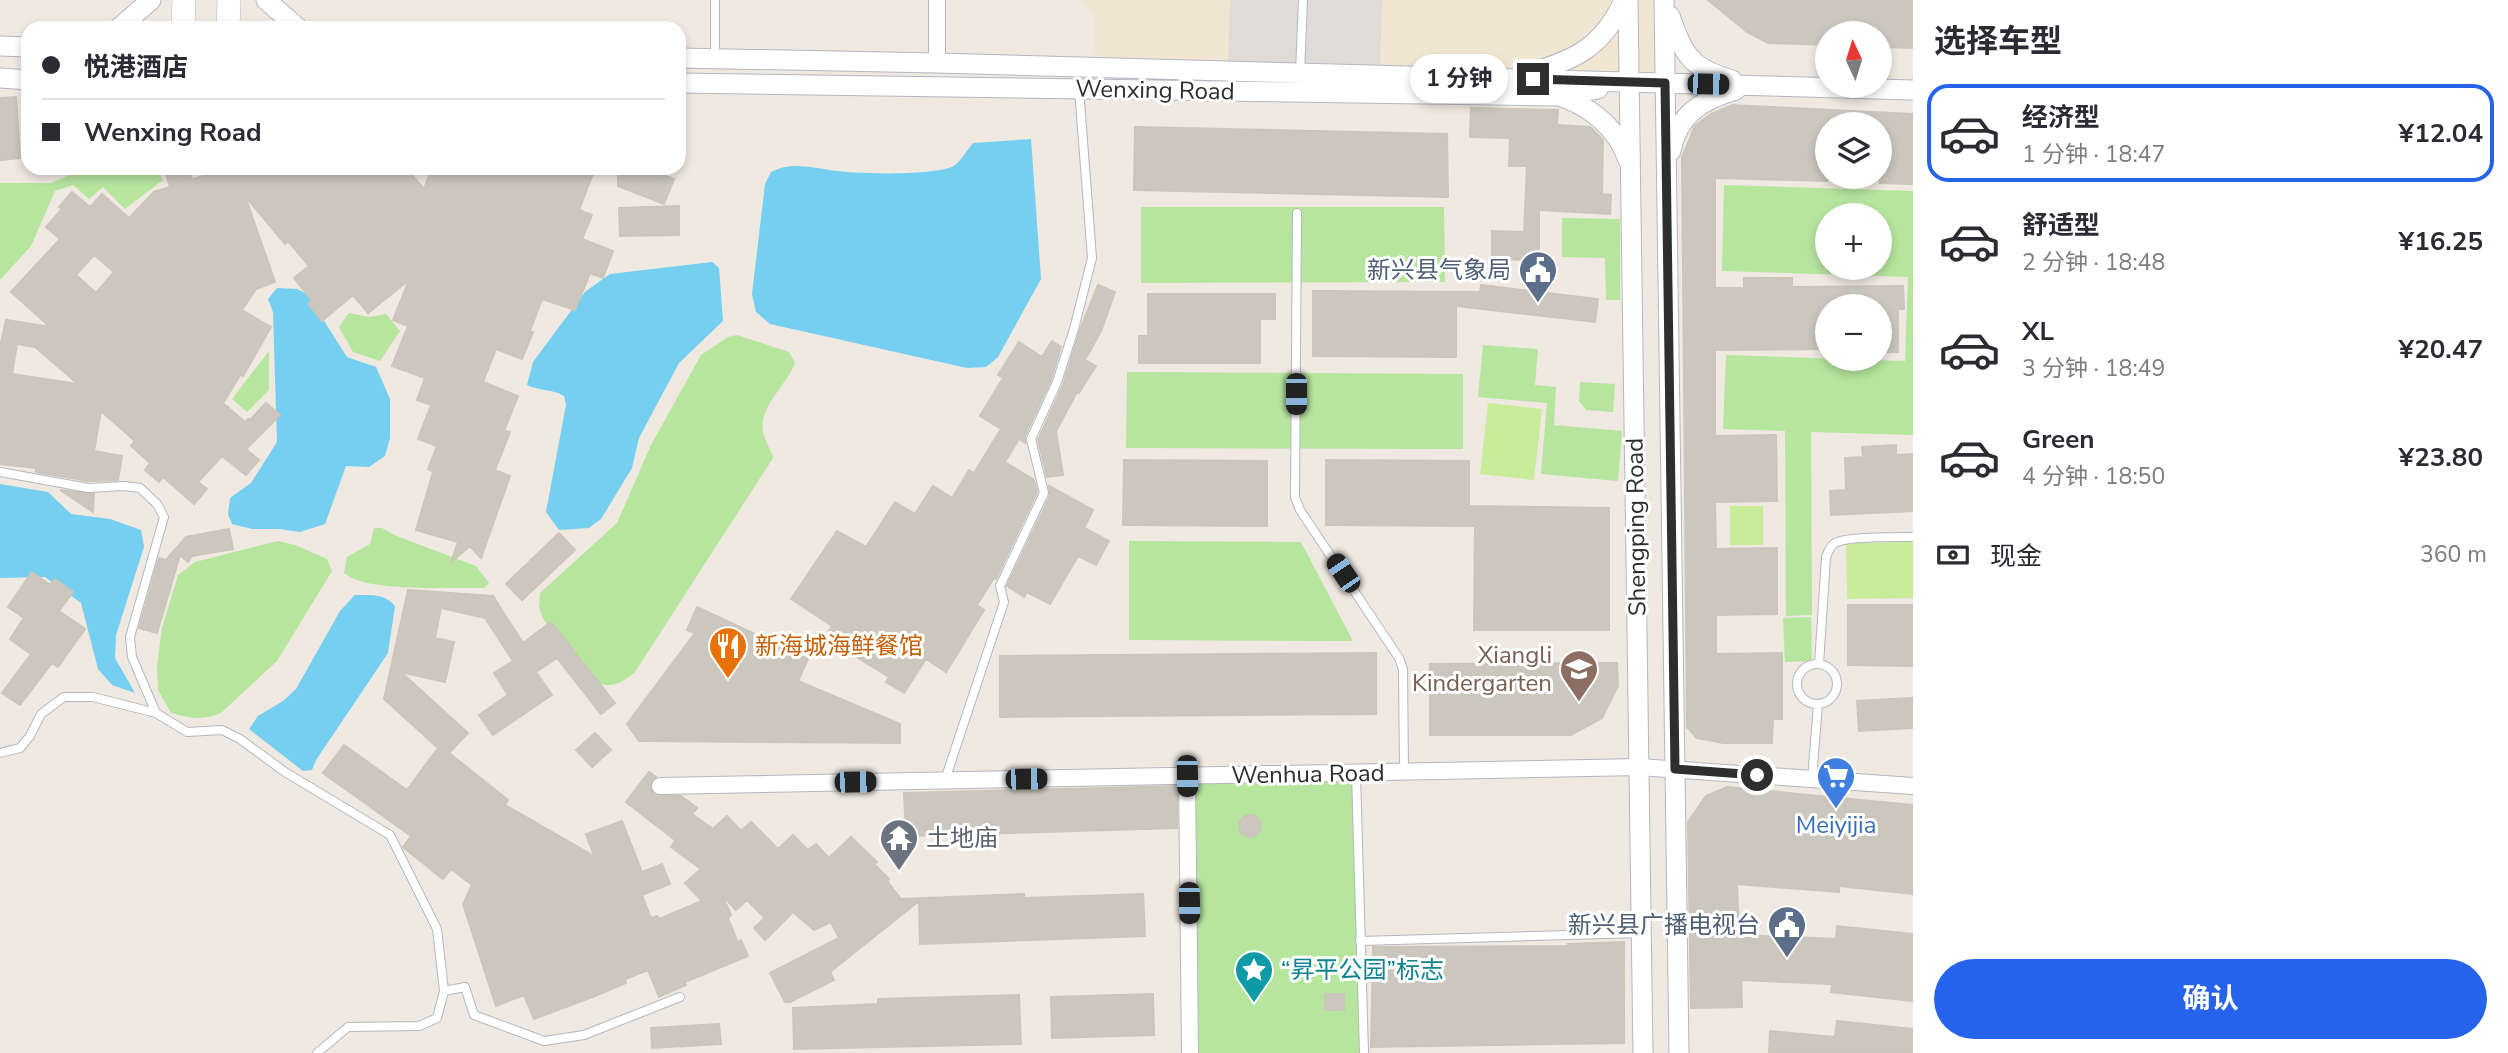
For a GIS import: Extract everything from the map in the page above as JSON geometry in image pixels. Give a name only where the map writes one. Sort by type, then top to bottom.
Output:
[{"type":"main road","points":[[183,21],[184,0]]},
{"type":"main road","points":[[228,21],[229,0]]},
{"type":"street","points":[[128,21],[151,0]]},
{"type":"street","points":[[266,0],[290,21]]},
{"type":"street","points":[[937,0],[937,63]]},
{"type":"street","points":[[1508,79],[1575,57],[1597,42],[1626,0]]},
{"type":"street","name":"Shengping Road","points":[[1626,0],[1631,169],[1643,1053]]},
{"type":"street","points":[[1664,0],[1681,47],[1696,65],[1719,76],[1750,85]]},
{"type":"street","name":"Shengping Road","points":[[1664,0],[1679,1053]]},
{"type":"street","points":[[0,46],[21,47]]},
{"type":"street","name":"Wenxing Road","points":[[686,58],[1913,90]]},
{"type":"street","points":[[1114,69],[1114,89]]},
{"type":"street","points":[[0,78],[21,80]]},
{"type":"street","name":"Wenxing Road","points":[[686,83],[1560,96],[1629,82]]},
{"type":"street","points":[[1667,177],[1674,136],[1699,104],[1750,85]]},
{"type":"street","points":[[1560,96],[1573,101],[1605,123],[1624,147],[1631,169]]},
{"type":"street","name":"Wenhua Road","points":[[660,786],[1639,767],[1913,786]]},
{"type":"street","points":[[1187,776],[1190,1053]]},
{"type":"lane","points":[[715,0],[715,58]]},
{"type":"lane","points":[[1300,73],[1303,0]]},
{"type":"lane","points":[[945,780],[1004,602],[1000,586],[1044,493],[1031,439],[1057,382],[1092,258],[1079,89]]},
{"type":"lane","points":[[1297,213],[1296,497],[1300,510],[1399,658],[1403,670],[1405,772]]},
{"type":"lane","points":[[0,472],[88,488],[140,488],[157,504],[164,517],[130,637],[132,657],[156,713]]},
{"type":"lane","points":[[1819,664],[1826,557],[1834,543],[1913,537]]},
{"type":"lane","points":[[1812,664],[1819,664],[1833,671],[1837,682],[1837,689],[1831,699],[1818,704],[1804,699],[1797,685],[1803,670],[1812,664]]},
{"type":"lane","points":[[0,752],[20,748],[41,715],[64,697],[93,697],[156,713],[187,732],[222,730],[240,739],[285,772],[390,835],[437,929],[444,991],[437,1018],[419,1026],[348,1027],[317,1053]]},
{"type":"lane","points":[[1812,779],[1818,704]]},
{"type":"lane","points":[[1356,773],[1364,1053]]},
{"type":"lane","points":[[1360,941],[1642,933]]},
{"type":"lane","points":[[444,991],[465,987],[474,1015],[544,1041],[584,1035],[680,997]]},
{"type":"shaded area","points":[[1080,0],[1664,0],[1665,83],[1092,68],[1095,15]]},
{"type":"shaded area","points":[[1230,0],[1382,0],[1380,69],[1228,64]]},
{"type":"green space","points":[[70,175],[161,175],[163,180],[125,209],[103,187],[89,199],[73,185],[55,191],[31,246],[0,280],[0,183],[51,183]]},
{"type":"green space","points":[[1724,185],[1913,191],[1913,435],[1811,432],[1812,615],[1786,616],[1785,431],[1723,429],[1726,355],[1815,358],[1815,371],[1892,371],[1892,361],[1905,361],[1908,277],[1892,276],[1892,203],[1815,203],[1815,274],[1722,271]]},
{"type":"green space","points":[[1141,207],[1444,207],[1445,282],[1141,283]]},
{"type":"green space","points":[[1562,218],[1620,219],[1620,300],[1606,300],[1605,258],[1562,257]]},
{"type":"green space","points":[[349,313],[370,317],[386,314],[400,331],[380,361],[353,352],[339,327]]},
{"type":"green space","points":[[737,335],[789,352],[795,363],[765,414],[763,432],[773,458],[635,672],[616,684],[600,684],[594,681],[544,620],[539,608],[540,593],[617,523],[651,445],[701,355],[728,337]]},
{"type":"green space","points":[[1483,345],[1538,349],[1535,385],[1556,387],[1554,425],[1622,431],[1618,481],[1541,474],[1547,403],[1478,397]]},
{"type":"green space","points":[[269,351],[269,390],[247,412],[232,399]]},
{"type":"green space","points":[[1127,372],[1463,374],[1463,449],[1126,448]]},
{"type":"green space","points":[[1580,382],[1615,384],[1613,412],[1586,410],[1579,401]]},
{"type":"green space","points":[[1488,403],[1542,409],[1534,480],[1480,474]]},
{"type":"green space","points":[[1730,506],[1763,506],[1763,545],[1730,545]]},
{"type":"green space","points":[[374,528],[382,528],[476,566],[489,583],[484,588],[411,588],[371,584],[355,579],[344,573],[347,557],[370,544]]},
{"type":"green space","points":[[278,541],[295,545],[327,559],[332,571],[277,661],[221,713],[196,718],[171,713],[158,690],[157,665],[162,628],[178,575],[195,562]]},
{"type":"green space","points":[[1129,541],[1301,542],[1353,641],[1129,640]]},
{"type":"green space","points":[[1913,542],[1913,598],[1847,599],[1846,543]]},
{"type":"green space","points":[[1811,617],[1812,661],[1785,662],[1783,618]]},
{"type":"green space","points":[[1356,773],[1364,1053],[1190,1053],[1187,776]]},
{"type":"water","points":[[1031,139],[1041,279],[998,357],[986,367],[967,368],[770,324],[756,312],[752,294],[765,184],[771,172],[800,166],[856,172],[926,172],[952,167],[973,143]]},
{"type":"water","points":[[712,262],[719,268],[723,321],[679,363],[639,438],[632,468],[601,519],[589,528],[559,530],[546,512],[566,405],[564,396],[527,385],[533,362],[585,292],[610,274]]},
{"type":"water","points":[[277,288],[297,289],[307,294],[347,357],[376,367],[390,399],[390,438],[385,456],[369,467],[346,466],[325,524],[300,532],[252,529],[232,524],[228,514],[230,498],[251,483],[277,442],[273,312],[268,299]]},
{"type":"water","points":[[0,484],[48,492],[71,514],[110,519],[141,530],[144,547],[116,635],[115,658],[135,693],[112,685],[98,669],[81,603],[45,577],[0,578]]},
{"type":"water","points":[[355,595],[382,597],[395,606],[388,653],[312,770],[303,771],[249,729],[258,716],[283,701],[296,689],[340,611]]},
{"type":"building","points":[[1708,0],[1913,0],[1913,48],[1892,47],[1892,21],[1815,21],[1815,45],[1768,43],[1747,32]]},
{"type":"building","points":[[16,97],[20,158],[0,160],[0,98]]},
{"type":"building","points":[[1732,105],[1873,112],[1815,112],[1815,181],[1715,178],[1715,288],[1744,288],[1744,278],[1792,278],[1792,287],[1903,286],[1904,309],[1898,309],[1898,352],[1892,352],[1892,294],[1815,294],[1815,349],[1715,350],[1715,436],[1776,435],[1777,501],[1715,502],[1716,549],[1777,548],[1777,614],[1716,615],[1716,654],[1782,653],[1782,719],[1773,719],[1772,743],[1723,743],[1697,738],[1687,727],[1682,157],[1695,126],[1711,114]]},
{"type":"building","points":[[1471,108],[1558,110],[1557,125],[1590,127],[1603,140],[1602,194],[1611,195],[1610,214],[1539,210],[1539,260],[1492,259],[1492,231],[1524,232],[1527,166],[1509,166],[1510,138],[1470,137]]},
{"type":"building","points":[[1892,113],[1913,114],[1913,184],[1892,183]]},
{"type":"building","points":[[1135,127],[1447,134],[1448,197],[1134,190]]},
{"type":"building","points":[[166,175],[190,175],[192,180],[205,175],[412,175],[424,189],[429,175],[592,175],[579,210],[592,215],[582,239],[613,251],[603,278],[590,273],[575,310],[542,299],[522,359],[496,349],[483,382],[518,396],[504,431],[510,432],[495,470],[510,476],[481,558],[470,546],[451,562],[458,542],[416,530],[433,472],[428,469],[437,446],[418,439],[431,405],[417,400],[425,378],[392,366],[408,326],[393,320],[409,280],[368,313],[353,295],[322,321],[308,304],[312,301],[294,278],[309,266],[288,241],[285,244],[245,196],[275,282],[256,289],[242,310],[271,327],[243,376],[241,374],[223,403],[245,422],[266,403],[280,415],[246,449],[259,460],[246,475],[222,456],[198,482],[207,489],[194,504],[163,477],[159,482],[145,470],[150,463],[131,446],[135,441],[101,411],[94,451],[122,456],[118,480],[88,481],[36,472],[36,468],[0,464],[0,347],[6,320],[50,327],[11,292],[60,239],[46,227],[62,209],[59,207],[72,192],[90,207],[102,194],[129,218],[154,192],[170,187]],"holes":[[[94,255],[114,272],[96,293],[76,275]],[[17,344],[35,347],[78,384],[12,374]]]},
{"type":"building","points":[[618,175],[664,175],[674,179],[664,204],[618,186]]},
{"type":"building","points":[[679,206],[679,235],[620,236],[619,208]]},
{"type":"building","points":[[1098,285],[1115,292],[1101,331],[1085,360],[1096,366],[1079,393],[1077,392],[1056,431],[1063,475],[1047,477],[1038,440],[1063,385],[1081,327]]},
{"type":"building","points":[[1481,285],[1598,299],[1595,322],[1456,306],[1456,357],[1313,356],[1313,291],[1480,292]]},
{"type":"building","points":[[1148,294],[1275,294],[1275,319],[1260,319],[1260,363],[1139,363],[1139,336],[1148,336]]},
{"type":"building","points":[[1052,341],[1061,347],[1051,380],[1025,436],[1025,443],[1019,439],[1005,462],[1034,480],[1037,492],[996,579],[994,578],[977,605],[984,610],[946,672],[926,659],[904,693],[886,682],[889,677],[825,638],[832,626],[791,599],[837,531],[866,547],[895,502],[915,514],[933,486],[952,498],[969,470],[974,473],[1001,429],[980,416],[1003,378],[998,375],[1019,342],[1042,357]]},
{"type":"building","points":[[1896,445],[1896,455],[1913,454],[1913,511],[1831,515],[1830,491],[1846,490],[1845,458],[1863,457],[1862,447]]},
{"type":"building","points":[[1124,460],[1267,461],[1267,526],[1123,525]]},
{"type":"building","points":[[1326,460],[1469,461],[1469,506],[1609,508],[1609,630],[1474,630],[1475,526],[1326,525]]},
{"type":"building","points":[[1049,486],[1093,510],[1084,528],[1109,541],[1096,565],[1078,556],[1050,604],[1027,592],[1024,597],[1007,586],[1050,496]]},
{"type":"building","points":[[60,490],[94,494],[93,512]]},
{"type":"building","points":[[229,529],[233,549],[192,556],[188,562],[180,555],[157,633],[139,628],[159,558],[166,560],[186,537]]},
{"type":"building","points":[[559,533],[575,550],[522,600],[506,584]]},
{"type":"building","points":[[32,572],[50,585],[55,579],[73,592],[59,611],[85,629],[58,667],[52,663],[20,705],[2,693],[31,654],[10,639],[24,618],[8,607]]},
{"type":"building","points":[[408,590],[493,596],[523,643],[551,622],[615,703],[601,714],[557,658],[536,672],[552,695],[493,735],[479,715],[508,695],[494,673],[513,661],[485,618],[441,608],[435,638],[454,642],[445,682],[401,672],[468,733],[449,753],[508,800],[505,805],[594,856],[586,834],[622,821],[642,872],[662,864],[670,884],[642,895],[651,918],[657,916],[659,919],[702,901],[685,883],[701,869],[671,847],[675,840],[626,802],[649,772],[656,777],[650,786],[654,795],[681,796],[697,808],[692,814],[713,829],[727,816],[741,831],[751,822],[778,849],[793,835],[808,850],[816,844],[829,858],[851,837],[877,862],[874,864],[889,879],[887,881],[901,899],[1024,894],[1024,898],[1143,894],[1145,936],[920,944],[919,901],[830,972],[834,980],[785,1002],[770,973],[839,938],[831,922],[814,930],[793,912],[765,940],[754,928],[765,918],[747,900],[736,910],[722,895],[731,915],[728,918],[738,943],[741,940],[748,956],[685,982],[686,985],[659,997],[648,970],[625,979],[626,983],[534,1019],[524,995],[496,1006],[463,904],[472,885],[451,869],[443,879],[403,847],[411,836],[323,773],[344,745],[407,790],[438,748],[384,699]]},
{"type":"building","points":[[1848,605],[1913,605],[1913,666],[1848,665]]},
{"type":"building","name":"新海城海鲜餐馆","points":[[697,607],[808,659],[798,681],[900,724],[900,743],[639,741],[627,724],[695,633],[687,630]]},
{"type":"building","points":[[1376,653],[1376,714],[1000,717],[1000,656]]},
{"type":"building","points":[[1617,663],[1618,686],[1602,718],[1571,735],[1430,735],[1430,664]]},
{"type":"building","points":[[1913,698],[1913,728],[1859,731],[1857,701]]},
{"type":"building","points":[[595,733],[611,750],[592,767],[576,750]]},
{"type":"building","points":[[1177,786],[1177,828],[906,836],[904,793]]},
{"type":"building","points":[[1727,787],[1913,805],[1913,894],[1839,886],[1839,892],[1737,884],[1739,935],[1836,939],[1837,926],[1913,934],[1913,1001],[1831,992],[1832,984],[1741,980],[1742,1007],[1691,1008],[1688,822],[1706,796]]},
{"type":"building","points":[[1250,815],[1258,818],[1261,826],[1258,834],[1250,837],[1242,834],[1239,826],[1242,818]]},
{"type":"building","points":[[1624,942],[1624,1043],[1371,1047],[1373,947],[1569,946],[1568,944]]},
{"type":"building","points":[[1153,994],[1154,1035],[1052,1038],[1051,997]]},
{"type":"building","points":[[1325,994],[1344,994],[1344,1010],[1325,1010]]},
{"type":"building","points":[[1019,995],[1021,1044],[794,1049],[793,1008],[878,1004],[878,999]]},
{"type":"building","points":[[1837,1021],[1913,1029],[1913,1053],[1769,1053],[1770,1031],[1835,1037]]},
{"type":"building","points":[[719,1024],[721,1044],[652,1048],[651,1028]]},
{"type":"place","name":"新兴县气象局","points":[[1538,304]]},
{"type":"place","name":"新海城海鲜餐馆","points":[[728,680]]},
{"type":"place","name":"Xiangli Kindergarten","points":[[1579,703]]},
{"type":"place","name":"Meiyijia","points":[[1836,810]]},
{"type":"place","name":"土地庙","points":[[899,872]]},
{"type":"place","name":"新兴县广播电视台","points":[[1787,959]]},
{"type":"place","name":"“昇平公园”标志","points":[[1254,1004]]},
{"type":"route","points":[[1533,79],[1665,83],[1675,769],[1757,775]]}]
